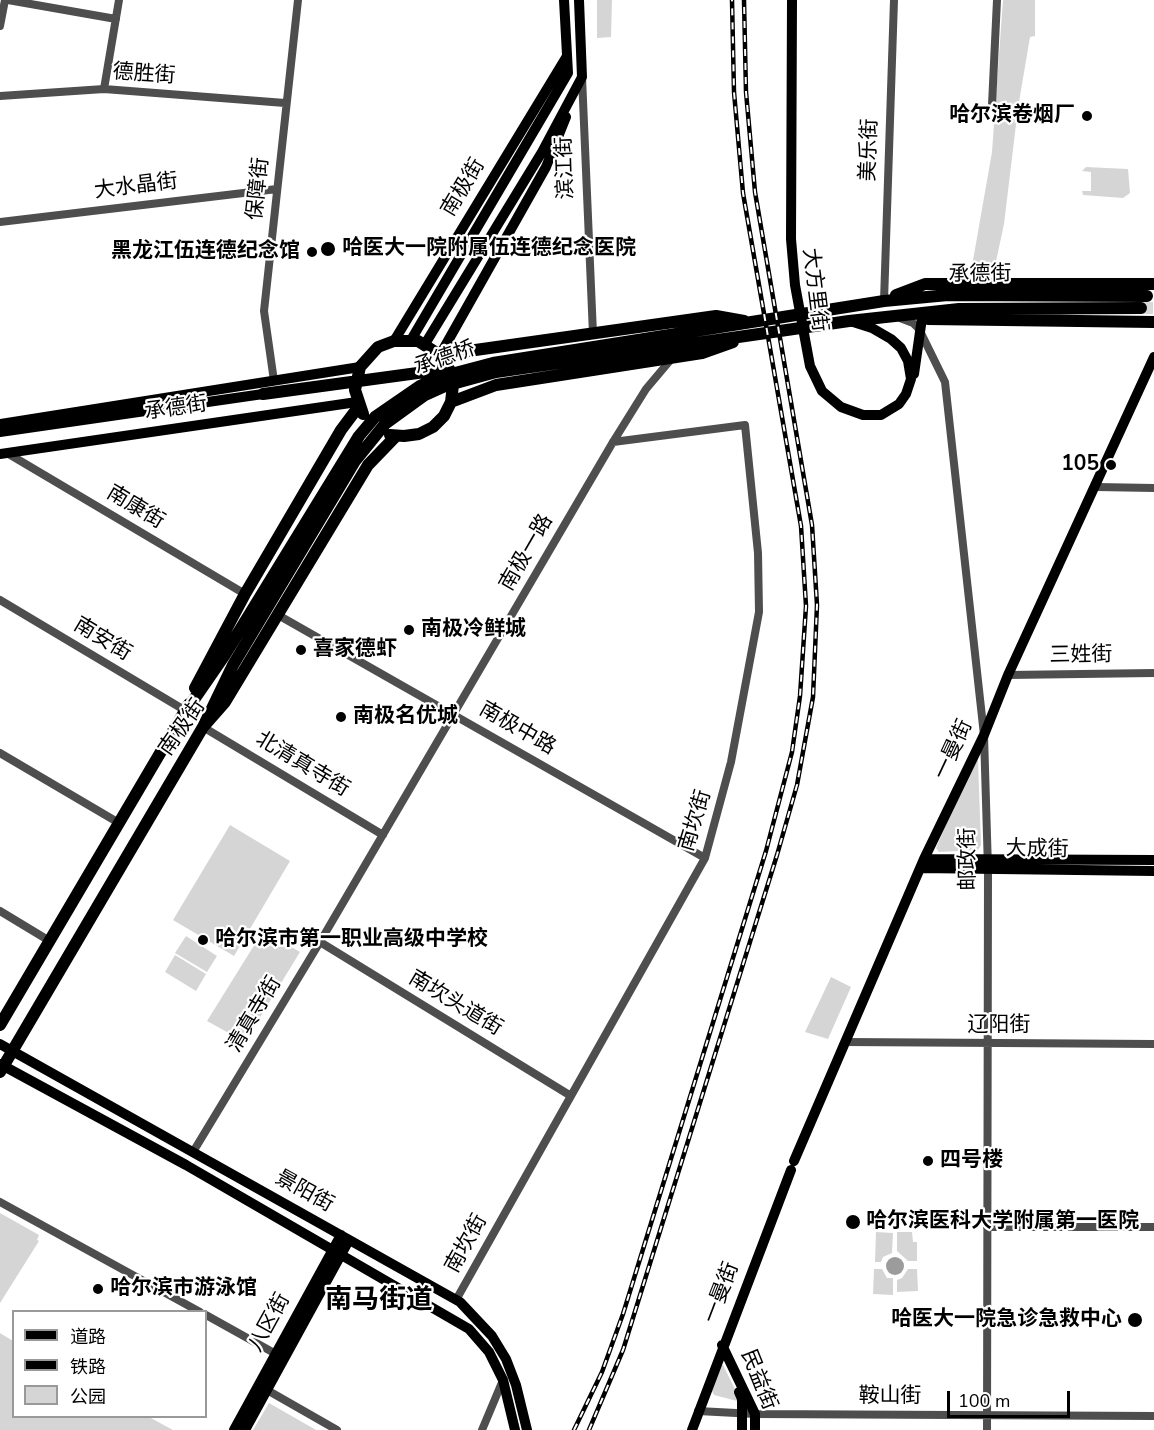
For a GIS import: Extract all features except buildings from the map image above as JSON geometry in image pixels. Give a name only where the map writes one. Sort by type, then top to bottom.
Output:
[{"type":"highway","points":[[884,301],[926,284],[1153,284]]},
{"type":"highway","name":"承德街","points":[[816,320],[884,301],[948,295],[1147,296]]},
{"type":"highway","name":"承德街","points":[[816,320],[849,321],[959,309],[1141,308]]},
{"type":"highway","points":[[904,315],[921,324],[1152,320]]},
{"type":"highway","points":[[440,355],[716,316],[749,329]]},
{"type":"highway","name":"承德桥","points":[[186,711],[224,656],[343,457],[375,417],[420,386],[440,377],[493,363],[816,320]]},
{"type":"highway","points":[[451,402],[496,385],[717,348],[749,329]]},
{"type":"highway","name":"承德桥","points":[[203,727],[233,665],[355,461],[375,434],[410,404],[445,386],[496,372],[749,329]]},
{"type":"highway","points":[[394,340],[411,340],[425,344],[440,355],[451,377],[451,402],[439,422],[426,431],[411,436],[396,436],[371,424],[358,404],[356,384],[360,367],[378,347],[394,340]]},
{"type":"highway","points":[[263,394],[493,363]]},
{"type":"highway","name":"南极街","points":[[0,1026],[48,940],[186,711],[202,671],[245,594],[358,404]]},
{"type":"highway","name":"南极街","points":[[1,1067],[203,727],[225,702],[368,465],[396,436]]},
{"type":"main road","points":[[564,0],[567,56]]},
{"type":"main road","name":"滨江街","points":[[579,0],[582,77]]},
{"type":"main road","name":"大方里街","points":[[787,0],[787,213],[790,267],[797,321],[811,380],[824,398],[843,413],[865,420],[886,417],[904,404],[913,387],[921,324]]},
{"type":"main road","name":"大方里街","points":[[792,0],[791,239],[795,285],[812,374],[822,391],[846,410],[863,415],[881,415],[904,398],[910,383],[908,361],[901,348],[872,328],[849,321]]},
{"type":"main road","name":"南极街","points":[[411,340],[568,73],[567,56]]},
{"type":"main road","name":"南极街","points":[[394,340],[567,56]]},
{"type":"main road","points":[[425,344],[542,153],[582,77]]},
{"type":"main road","points":[[440,355],[546,167],[563,128],[574,91]]},
{"type":"main road","name":"一曼街","points":[[692,1430],[721,1348],[793,1166],[922,863],[984,735],[1008,675],[1154,357]]},
{"type":"main road","points":[[0,424],[360,367]]},
{"type":"main road","points":[[0,432],[263,394]]},
{"type":"main road","name":"承德街","points":[[4,454],[358,404]]},
{"type":"main road","name":"大成街","points":[[988,864],[1154,860]]},
{"type":"main road","name":"大成街","points":[[922,863],[1154,871]]},
{"type":"main road","name":"景阳街","points":[[0,1044],[458,1301],[492,1336],[509,1365],[527,1430]]},
{"type":"main road","name":"景阳街","points":[[1,1067],[186,1165],[337,1253],[450,1315],[469,1329],[489,1352],[503,1380],[515,1430]]},
{"type":"main road","name":"八区街","points":[[245,1430],[345,1237]]},
{"type":"main road","name":"八区街","points":[[234,1430],[276,1354],[337,1253]]},
{"type":"main road","name":"民益街","points":[[721,1348],[742,1399],[742,1430]]},
{"type":"main road","name":"民益街","points":[[721,1348],[755,1414],[755,1430]]},
{"type":"street","points":[[0,26],[7,0],[116,19]]},
{"type":"street","points":[[104,89],[119,0]]},
{"type":"street","name":"保障街","points":[[274,381],[264,311],[298,0]]},
{"type":"street","name":"美乐街","points":[[884,301],[894,0]]},
{"type":"street","points":[[992,105],[997,0]]},
{"type":"street","name":"滨江街","points":[[582,77],[593,334]]},
{"type":"street","name":"德胜街","points":[[0,96],[104,89],[285,104]]},
{"type":"street","name":"大水晶街","points":[[0,222],[277,189]]},
{"type":"street","points":[[890,316],[921,324]]},
{"type":"street","name":"邮政街","points":[[921,324],[945,382],[984,735],[988,864],[987,1430]]},
{"type":"street","name":"南极一路","points":[[383,835],[613,442],[646,389],[673,357]]},
{"type":"street","name":"南坎街","points":[[458,1301],[705,858],[731,762],[759,612],[759,553],[745,425],[613,442]]},
{"type":"street","name":"南康街","points":[[4,454],[245,594]]},
{"type":"street","points":[[1096,487],[1154,488]]},
{"type":"street","name":"南安街","points":[[0,600],[186,711]]},
{"type":"street","name":"南极中路","points":[[278,615],[454,713],[705,858]]},
{"type":"street","name":"三姓街","points":[[1008,675],[1154,673]]},
{"type":"street","name":"北清真寺街","points":[[203,727],[383,835]]},
{"type":"street","points":[[0,753],[119,824]]},
{"type":"street","name":"清真寺街","points":[[193,1152],[383,835]]},
{"type":"street","points":[[0,911],[48,940]]},
{"type":"street","name":"南坎头道街","points":[[320,942],[571,1096]]},
{"type":"street","name":"辽阳街","points":[[845,1042],[1154,1044]]},
{"type":"street","points":[[0,1202],[198,1310]]},
{"type":"street","points":[[987,1227],[1154,1227]]},
{"type":"street","points":[[207,1316],[276,1354]]},
{"type":"street","points":[[483,1430],[503,1380]]},
{"type":"street","points":[[267,1390],[337,1430]]},
{"type":"street","name":"鞍山街","points":[[698,1411],[755,1414],[1154,1416]]},
{"type":"green space","points":[[597,0],[612,0],[611,37],[597,38]]},
{"type":"green space","points":[[1003,0],[1035,0],[1035,36],[1030,37],[1018,108],[1004,224],[995,266],[972,266],[992,152]]},
{"type":"green space","points":[[1086,167],[1128,169],[1130,193],[1123,198],[1083,195],[1082,191],[1091,191],[1091,172],[1082,171]]},
{"type":"green space","points":[[974,759],[978,760],[981,845],[978,850],[939,852],[936,848]]},
{"type":"green space","points":[[230,825],[290,861],[234,956],[173,920]]},
{"type":"green space","points":[[263,931],[300,952],[245,1042],[207,1021]]},
{"type":"green space","points":[[186,936],[217,956],[207,972],[175,953]]},
{"type":"green space","points":[[175,955],[206,974],[196,991],[165,972]]},
{"type":"green space","points":[[831,977],[851,987],[828,1039],[805,1032]]},
{"type":"green space","points":[[0,1213],[39,1235],[37,1240],[39,1241],[0,1303]]},
{"type":"green space","points":[[876,1232],[893,1233],[892,1253],[883,1257],[881,1262],[875,1262]]},
{"type":"green space","points":[[897,1232],[912,1232],[913,1242],[917,1242],[917,1261],[908,1261],[897,1251]]},
{"type":"green space","points":[[874,1269],[882,1269],[887,1278],[893,1278],[893,1295],[873,1294]]},
{"type":"green space","points":[[908,1269],[917,1269],[918,1291],[897,1292],[897,1280],[902,1278]]},
{"type":"green space","points":[[0,1333],[12,1340],[12,1418],[151,1418],[173,1430],[0,1430]]},
{"type":"green space","points":[[723,1365],[740,1399],[737,1401],[714,1395],[712,1391],[719,1366]]},
{"type":"green space","points":[[269,1403],[316,1430],[253,1430]]},
{"type":"shaded area","points":[[895,1257],[901,1260],[904,1266],[901,1272],[895,1275],[889,1272],[886,1266],[889,1260]]},
{"type":"tunnel","points":[[1141,308],[1154,308]]},
{"type":"railway","points":[[574,1430],[602,1372],[623,1314],[766,851],[792,752],[800,696],[806,606],[801,526],[743,193],[734,92],[732,0]]},
{"type":"railway","points":[[589,1430],[623,1350],[777,855],[797,785],[813,697],[817,605],[812,525],[755,192],[746,92],[744,0]]},
{"type":"place","name":"哈尔滨卷烟厂","points":[[1087,116]]},
{"type":"place","name":"哈医大一院附属伍连德纪念医院","points":[[328,249]]},
{"type":"place","name":"黑龙江伍连德纪念馆","points":[[312,252]]},
{"type":"place","name":"105","points":[[1111,465]]},
{"type":"place","name":"南极冷鲜城","points":[[409,630]]},
{"type":"place","name":"喜家德虾","points":[[301,650]]},
{"type":"place","name":"南极名优城","points":[[341,717]]},
{"type":"place","name":"哈尔滨市第一职业高级中学校","points":[[203,940]]},
{"type":"place","name":"四号楼","points":[[928,1161]]},
{"type":"place","name":"哈尔滨医科大学附属第一医院","points":[[853,1222]]},
{"type":"place","name":"哈尔滨市游泳馆","points":[[98,1289]]},
{"type":"place","name":"哈医大一院急诊急救中心","points":[[1135,1320]]},
{"type":"district","name":"南马街道","points":[[379,1301]]}]
